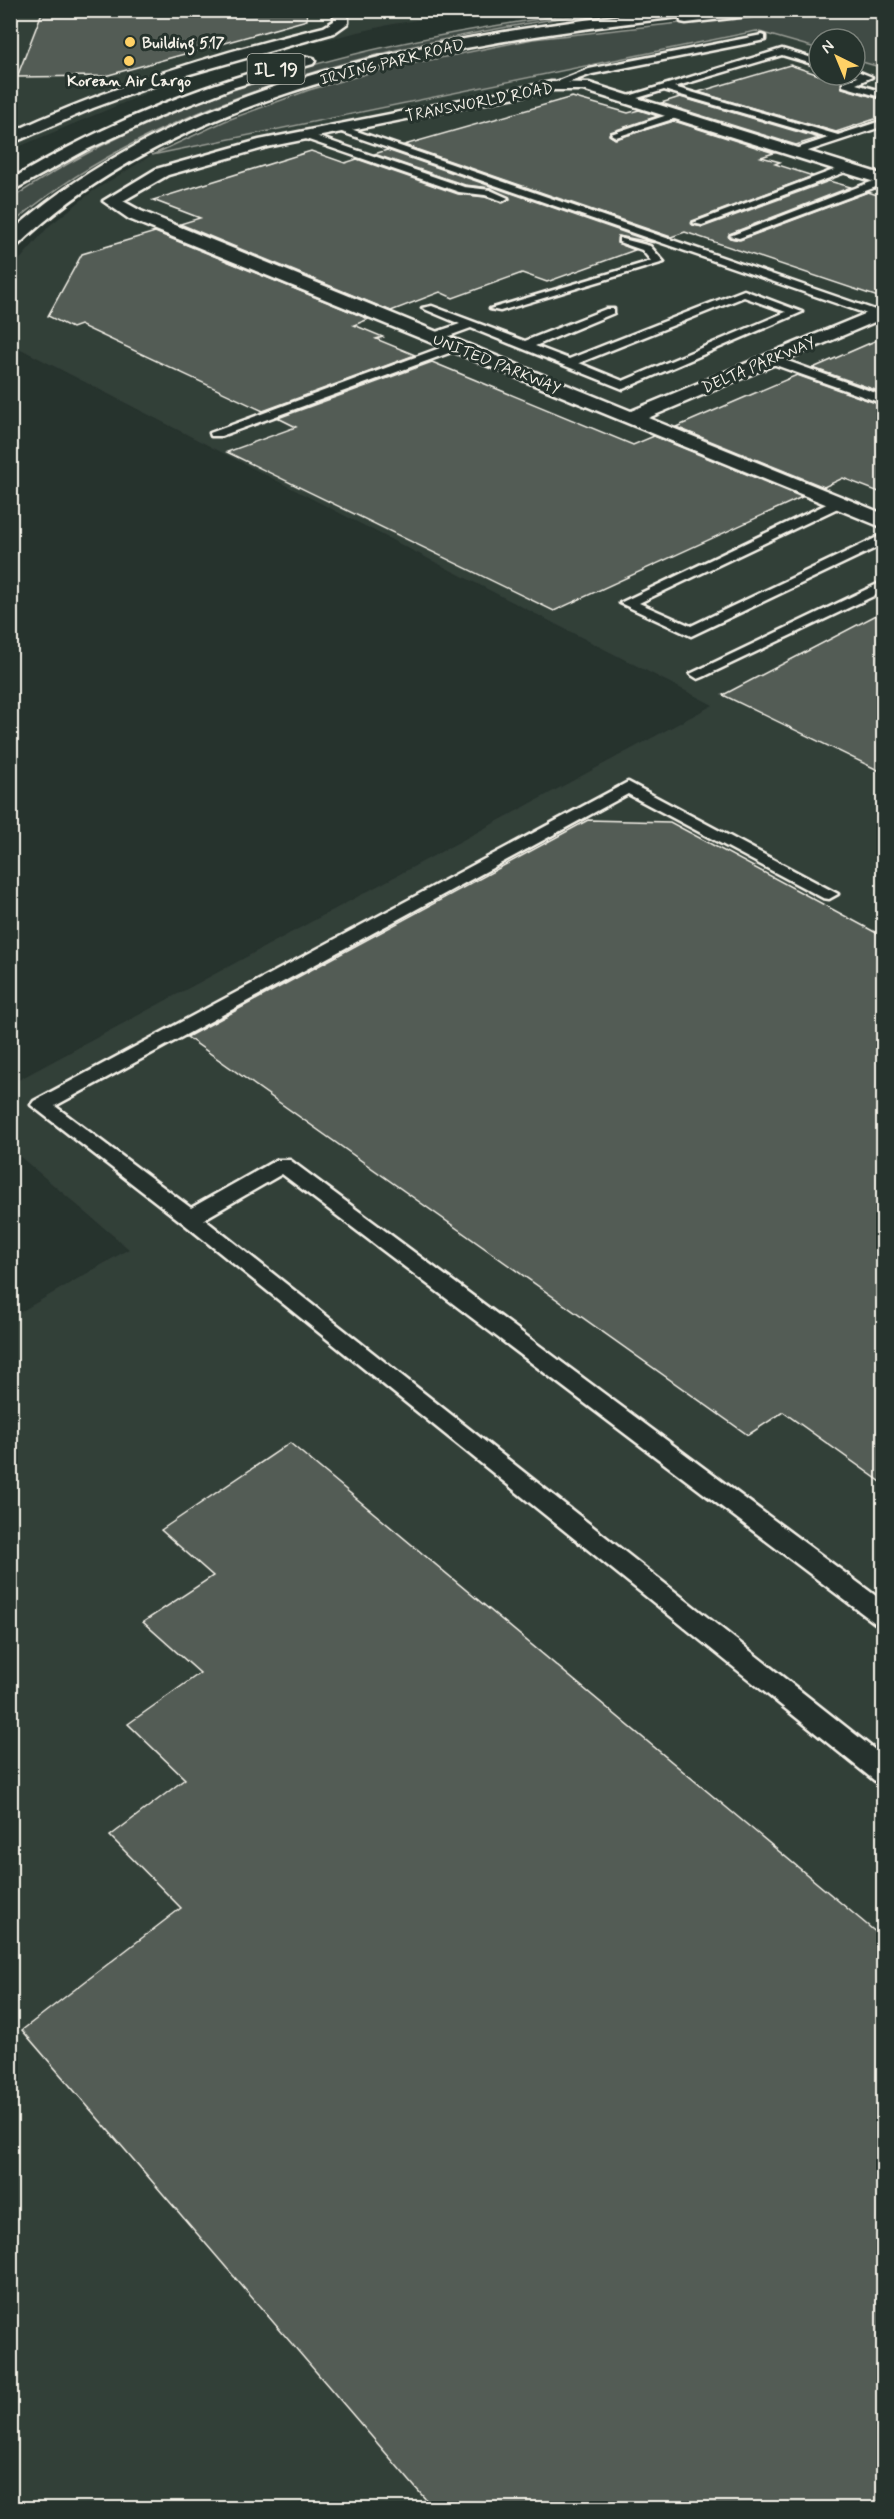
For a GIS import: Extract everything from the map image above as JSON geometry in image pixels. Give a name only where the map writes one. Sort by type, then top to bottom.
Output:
[{"type":"street","points":[[10,139],[138,84],[236,53],[329,30],[341,23],[341,10]]},
{"type":"street","name":"IRVING PARK ROAD","points":[[10,243],[68,194],[126,157],[177,132],[258,99],[331,75],[396,58],[511,34],[708,10]]},
{"type":"street","points":[[621,20],[682,20],[767,10]]},
{"type":"street","name":"IRVING PARK ROAD","points":[[10,188],[96,137],[142,116],[248,76],[327,56]]},
{"type":"street","name":"TRANSWORLD ROAD","points":[[111,201],[162,171],[265,142],[551,86],[584,86],[884,180]]},
{"type":"street","name":"UNITED PARKWAY","points":[[111,201],[135,215],[884,522]]},
{"type":"street","name":"DELTA PARKWAY","points":[[632,418],[880,312]]},
{"type":"lane","points":[[551,86],[584,76],[589,72],[762,38]]},
{"type":"lane","points":[[624,99],[782,52],[807,59]]},
{"type":"lane","points":[[870,91],[884,86]]},
{"type":"lane","points":[[664,87],[837,138]]},
{"type":"lane","points":[[856,87],[884,95]]},
{"type":"lane","points":[[616,134],[676,115]]},
{"type":"lane","points":[[796,152],[884,123]]},
{"type":"lane","points":[[339,128],[880,312]]},
{"type":"lane","points":[[304,135],[463,190],[486,192],[518,203]]},
{"type":"lane","points":[[698,223],[847,168]]},
{"type":"lane","points":[[735,236],[884,180]]},
{"type":"lane","points":[[496,309],[658,262],[646,248],[614,237]]},
{"type":"lane","points":[[428,308],[622,385],[796,312],[744,293],[569,363]]},
{"type":"lane","points":[[524,346],[610,311]]},
{"type":"lane","points":[[434,337],[471,324]]},
{"type":"lane","points":[[216,433],[456,346]]},
{"type":"lane","points":[[771,359],[884,400]]},
{"type":"lane","points":[[837,503],[627,603],[691,632],[884,538]]},
{"type":"lane","points":[[698,674],[884,585]]},
{"type":"lane","points":[[830,894],[628,787],[41,1105],[190,1218],[884,1773]]},
{"type":"lane","points":[[190,1218],[283,1165],[884,1616]]},
{"type":"path","points":[[10,777],[16,777]]},
{"type":"shaded area","points":[[11,11],[473,11],[393,24],[264,54],[176,81],[11,150]]},
{"type":"shaded area","points":[[607,11],[531,23],[372,56],[292,79],[215,106],[141,139],[72,179],[11,225],[11,199],[15,196],[81,156],[150,123],[222,94],[295,70],[370,50],[521,21]]},
{"type":"shaded area","points":[[790,11],[883,11],[883,68],[867,63],[867,27],[807,27],[807,46],[756,31],[152,155],[225,121],[309,90],[376,71],[533,39]]},
{"type":"shaded area","points":[[756,31],[807,46],[807,87],[867,87],[867,63],[883,68],[883,2508],[11,2508],[10,1318],[129,1249],[11,1149],[11,1084],[713,705],[11,344],[11,270],[49,226],[93,191],[152,155]]},
{"type":"building","name":"Building 517","points":[[43,10],[306,10],[307,20],[105,76],[17,77]]},
{"type":"building","points":[[790,65],[807,71],[807,87],[842,87],[884,100],[884,116],[836,132],[698,92]]},
{"type":"building","points":[[572,97],[628,113],[639,110],[658,116],[610,132],[609,135],[615,139],[674,121],[774,153],[761,157],[780,162],[775,164],[813,176],[692,221],[693,225],[703,227],[829,181],[851,187],[729,234],[730,238],[740,240],[868,192],[884,197],[884,299],[685,232],[671,237],[404,145]]},
{"type":"building","points":[[680,97],[819,138],[796,145],[661,103]]},
{"type":"building","points":[[387,150],[655,243],[618,236],[617,243],[635,250],[547,282],[522,273],[453,298],[440,292],[391,311],[180,224],[200,218],[153,200],[311,151],[345,163],[357,159],[458,194],[485,197],[502,203],[510,199],[491,188],[465,185],[374,154]]},
{"type":"building","points":[[155,232],[369,319],[354,325],[383,337],[376,339],[415,355],[263,411],[80,325],[72,328],[48,316],[82,254]]},
{"type":"building","points":[[884,337],[884,393],[813,368]]},
{"type":"building","points":[[432,362],[633,445],[654,436],[802,497],[554,611],[227,452],[296,427],[278,418]]},
{"type":"building","points":[[797,375],[884,406],[884,494],[843,478],[824,487],[676,427]]},
{"type":"building","points":[[884,611],[884,773],[723,695]]},
{"type":"building","points":[[588,820],[670,822],[884,937],[884,1484],[783,1412],[748,1435],[187,1037]]},
{"type":"building","points":[[290,1443],[884,1939],[884,2508],[433,2508],[22,2030],[181,1908],[110,1836],[185,1779],[128,1724],[200,1673],[143,1622],[213,1576],[161,1530]]},
{"type":"place","name":"Building 517","points":[[130,42]]},
{"type":"place","name":"Korean Air Cargo","points":[[129,61]]}]
